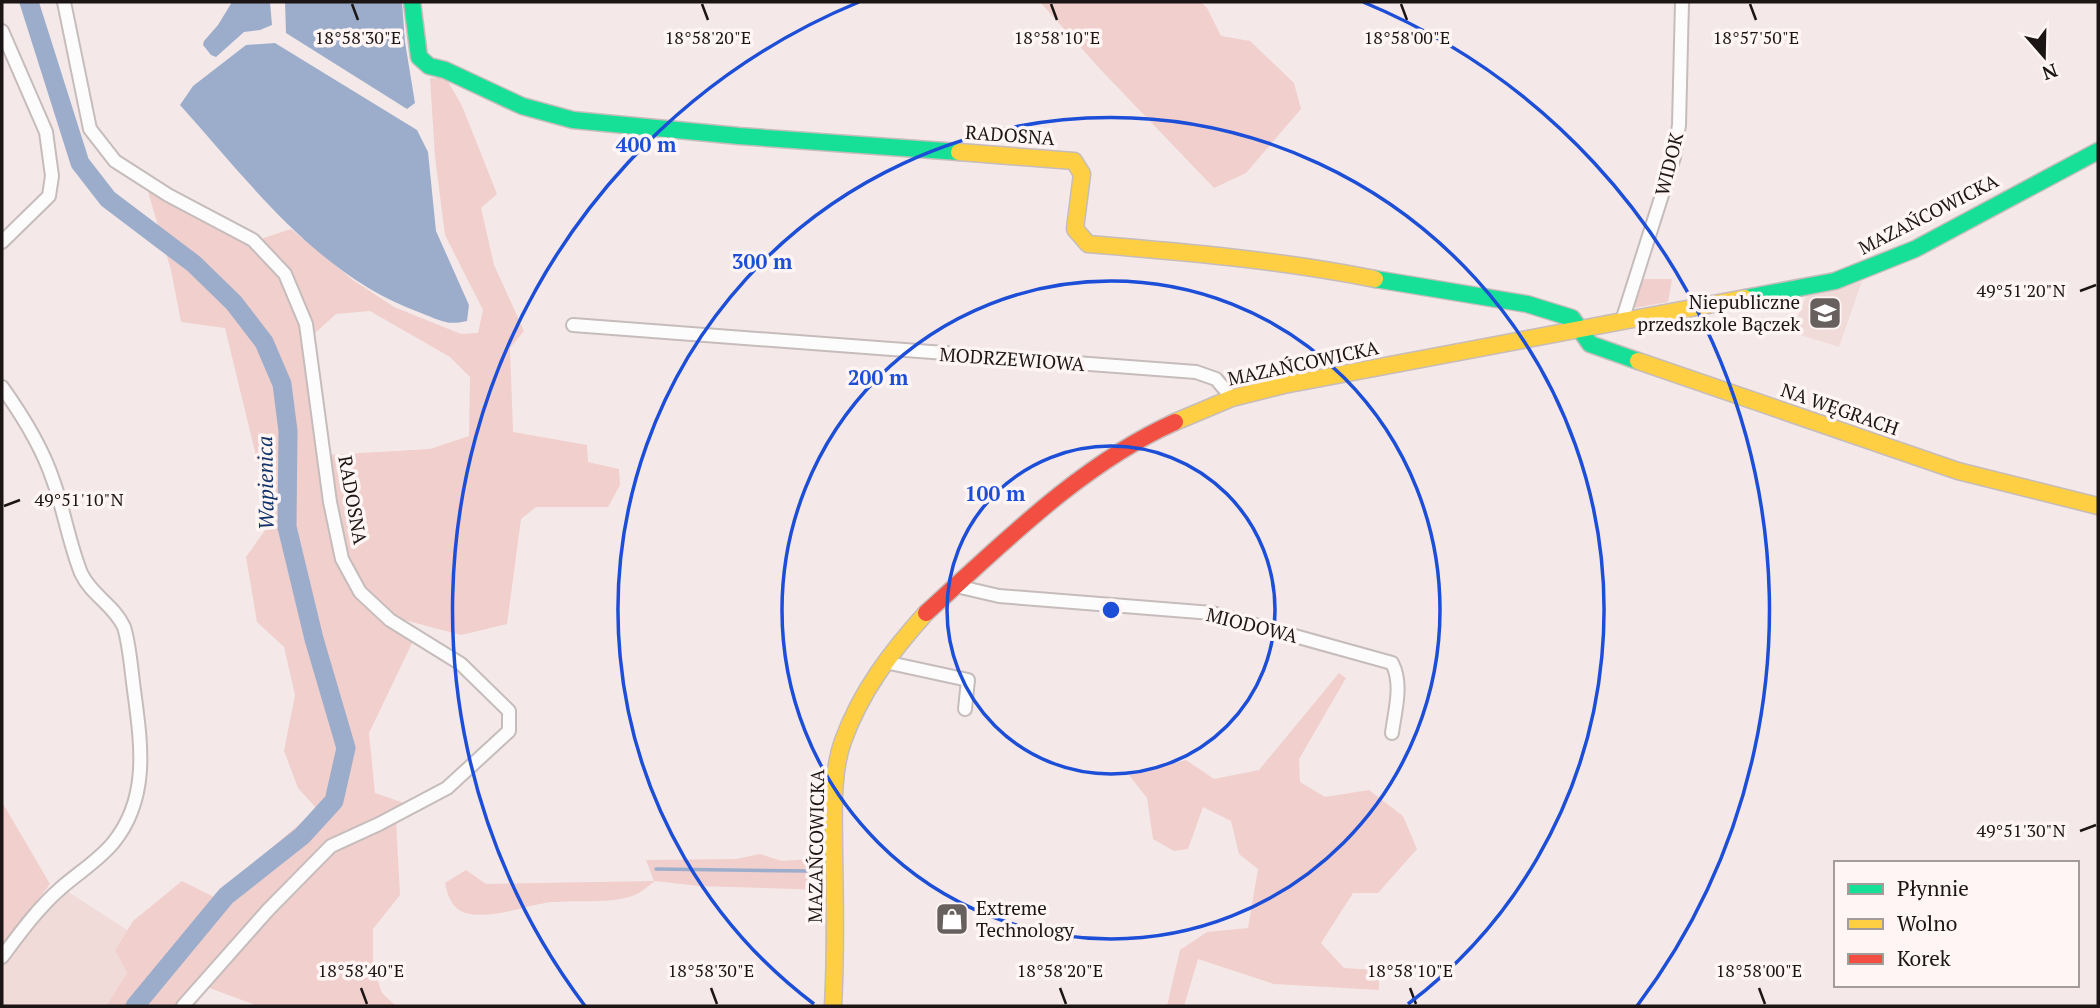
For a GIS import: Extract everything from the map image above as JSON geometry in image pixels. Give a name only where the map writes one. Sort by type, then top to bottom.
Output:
[{"type":"street","name":"RADOSNA","points":[[64,2],[90,129],[115,161],[168,195],[253,240],[285,274],[306,324],[330,502],[342,559],[360,593],[390,620],[461,664],[509,711],[509,731],[447,788],[331,846],[268,910],[183,1006]]},
{"type":"street","name":"RADOSNA","points":[[412,2],[418,57],[429,66],[445,70],[522,106],[573,120],[739,136],[1074,160],[1082,174],[1075,229],[1088,244],[1289,264],[1527,304],[1572,318],[1579,330]]},
{"type":"street","name":"WIDOK","points":[[1622,321],[1674,157],[1679,125],[1682,2]]},
{"type":"street","points":[[2,31],[46,132],[52,176],[49,196],[2,242]]},
{"type":"street","name":"MAZAŃCOWICKA","points":[[833,1006],[836,778],[842,743],[865,691],[893,650],[926,613],[1011,536],[1086,475],[1127,446],[1232,398],[1284,385],[1835,281],[1915,248],[2098,151]]},
{"type":"street","name":"MODRZEWIOWA","points":[[573,325],[1196,372],[1216,379],[1232,398]]},
{"type":"street","name":"NA WĘGRACH","points":[[1579,330],[1590,344],[1958,471],[2098,506]]},
{"type":"street","points":[[2,387],[23,416],[53,478],[82,574],[91,590],[115,612],[124,627],[141,745],[138,793],[123,830],[90,866],[51,898],[25,926],[2,957]]},
{"type":"street","name":"MIODOWA","points":[[956,586],[999,596],[1212,613],[1392,663],[1397,673],[1398,690],[1392,733]]},
{"type":"street","points":[[885,662],[968,680],[965,709]]},
{"type":"shaded area","points":[[1040,2],[1201,2],[1207,8],[1221,36],[1250,41],[1294,83],[1301,109],[1246,173],[1214,188]]},
{"type":"shaded area","points":[[430,78],[446,78],[462,106],[497,194],[481,208],[494,265],[524,331],[510,348],[513,432],[587,445],[588,462],[619,469],[620,485],[608,507],[536,507],[521,519],[507,624],[461,635],[393,617],[363,590],[345,557],[327,455],[430,449],[469,436],[470,377],[450,357],[370,311],[336,314],[302,345],[326,502],[357,594],[414,639],[369,733],[375,793],[407,804],[331,843],[175,1006],[106,1006],[127,973],[115,950],[133,921],[182,881],[214,897],[317,809],[298,788],[284,751],[295,695],[284,647],[257,622],[246,557],[266,529],[258,464],[225,328],[181,322],[171,270],[147,188],[249,243],[291,229],[353,280],[394,307],[461,334],[478,333],[483,310],[445,235],[435,157]]},
{"type":"shaded area","points":[[1640,279],[1672,279],[1668,302],[1634,308]]},
{"type":"shaded area","name":"Niepubliczne przedszkole Bączek","points":[[1862,281],[1839,347],[1791,332],[1807,294]]},
{"type":"shaded area","points":[[1339,673],[1346,678],[1299,759],[1300,782],[1325,797],[1369,790],[1403,816],[1417,849],[1378,893],[1353,893],[1321,943],[1344,968],[1379,970],[1379,990],[1274,984],[1198,959],[1184,1006],[1167,1006],[1180,950],[1207,932],[1248,928],[1258,869],[1239,854],[1231,821],[1203,807],[1188,849],[1174,851],[1153,839],[1147,798],[1129,775],[1186,760],[1214,779],[1259,770]]},
{"type":"shaded area","points":[[2,802],[50,884],[2,947]]},
{"type":"shaded area","points":[[396,820],[400,895],[373,929],[373,967],[382,993],[396,1006],[258,1006],[204,986],[334,849]]},
{"type":"shaded area","points":[[760,854],[782,861],[826,858],[826,890],[699,886],[655,881],[628,897],[545,903],[479,915],[455,907],[445,883],[466,870],[486,884],[654,881],[646,860],[736,859]]},
{"type":"shaded area","points":[[64,889],[127,930],[115,950],[127,973],[106,1006],[2,1006],[2,963]]},
{"type":"water","points":[[232,2],[270,2],[272,25],[244,32],[216,57],[203,45],[204,41]]},
{"type":"water","points":[[285,2],[402,2],[405,42],[415,103],[407,109],[286,33]]},
{"type":"water","points":[[275,43],[417,130],[428,152],[436,231],[469,305],[467,321],[448,323],[384,297],[318,252],[260,196],[180,105],[193,86],[246,45]]},
{"type":"waterway","name":"Wapienica","points":[[29,2],[80,163],[108,199],[194,264],[234,303],[264,342],[282,384],[288,431],[287,527],[314,639],[346,748],[334,801],[302,836],[226,896],[135,1006]]},
{"type":"waterway","points":[[656,869],[809,871],[826,868]]},
{"type":"traffic: fast","points":[[412,2],[419,57],[429,66],[445,70],[522,106],[573,120],[739,136],[959,152]]},
{"type":"traffic: fast","points":[[1745,298],[1835,281],[1915,249],[2098,151]]},
{"type":"traffic: fast","points":[[1375,279],[1527,304],[1572,318],[1590,344],[1638,361]]},
{"type":"traffic: slow","points":[[959,152],[1074,161],[1082,174],[1075,229],[1088,244],[1268,262],[1375,279]]},
{"type":"traffic: slow","points":[[1175,422],[1232,398],[1284,385],[1745,298]]},
{"type":"traffic: slow","points":[[1638,361],[1958,471],[2098,506]]},
{"type":"traffic: slow","points":[[833,1006],[834,796],[839,754],[850,723],[868,689],[889,657],[926,613]]},
{"type":"traffic: jam","points":[[926,613],[1013,534],[1075,483],[1140,439],[1175,422]]},
{"type":"place","name":"Niepubliczne przedszkole Bączek","points":[[1825,313]]},
{"type":"place","name":"Extreme Technology","points":[[952,919]]}]
